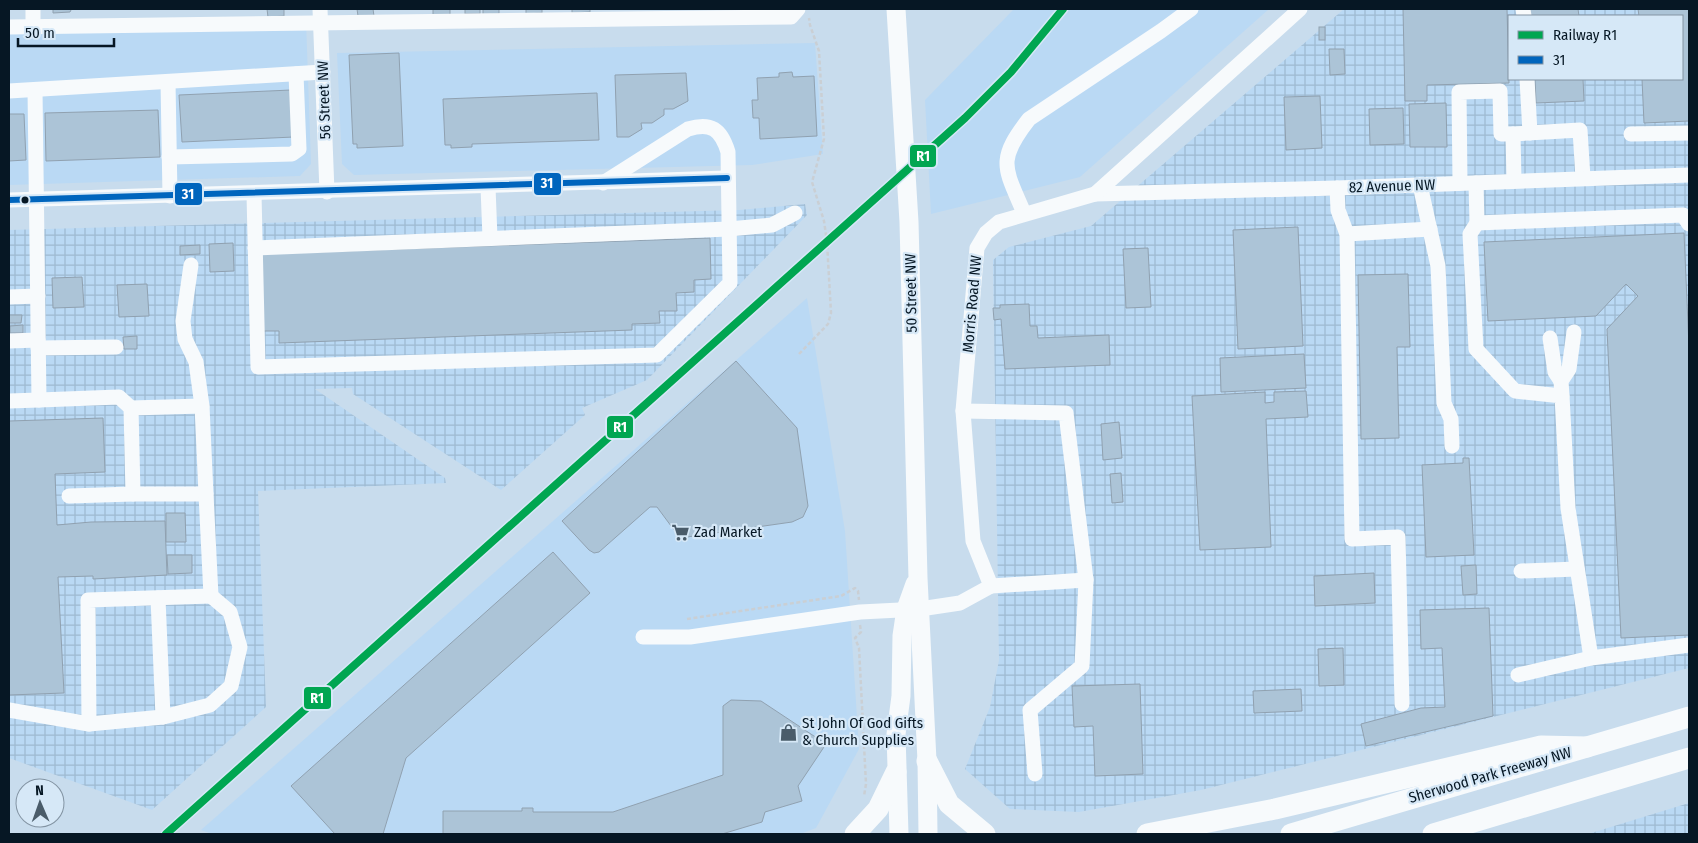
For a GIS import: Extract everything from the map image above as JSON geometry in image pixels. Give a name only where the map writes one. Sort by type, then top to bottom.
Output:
[{"type":"highway","name":"Sherwood Park Freeway NW","points":[[1291,834],[1689,717]]},
{"type":"highway","points":[[1147,834],[1275,809],[1541,746],[1587,747]]},
{"type":"highway","points":[[1433,834],[1689,758]]},
{"type":"highway","points":[[927,761],[949,804],[984,834]]},
{"type":"highway","points":[[855,834],[878,809],[896,772]]},
{"type":"highway","points":[[1454,834],[1483,820]]},
{"type":"main road","name":"50 Street NW","points":[[896,9],[909,222],[918,578],[913,609],[902,636],[901,696],[896,734],[899,834]]},
{"type":"main road","name":"50 Street NW","points":[[913,609],[927,761],[928,834]]},
{"type":"street","points":[[33,9],[34,27]]},
{"type":"street","points":[[1024,213],[1008,176],[1006,158],[1015,136],[1029,119],[1161,32],[1191,9]]},
{"type":"street","name":"Morris Road NW","points":[[991,586],[973,541],[963,411],[977,248],[986,233],[999,222],[1024,213],[1095,194],[1300,9]]},
{"type":"street","points":[[9,27],[320,16],[606,14],[791,17],[804,13]]},
{"type":"street","name":"56 Street NW","points":[[320,16],[327,192]]},
{"type":"street","points":[[9,91],[323,72]]},
{"type":"street","points":[[169,157],[292,154],[299,149],[296,74]]},
{"type":"street","points":[[1527,80],[1530,133]]},
{"type":"street","points":[[168,82],[170,196]]},
{"type":"street","points":[[35,90],[38,200],[38,400]]},
{"type":"street","points":[[1561,388],[1515,391],[1476,349],[1470,234],[1477,223],[1468,183],[1459,92],[1500,91],[1501,134],[1580,130],[1583,178]]},
{"type":"street","points":[[254,194],[258,367],[657,355],[730,283],[728,152],[724,139],[717,130],[698,126],[676,136],[603,183]]},
{"type":"street","points":[[1631,134],[1689,133]]},
{"type":"street","points":[[1514,134],[1514,181]]},
{"type":"street","name":"82 Avenue NW","points":[[1095,194],[1337,188],[1689,174]]},
{"type":"street","points":[[9,200],[327,192],[727,178]]},
{"type":"street","points":[[1420,185],[1438,266],[1444,402],[1451,419],[1452,446]]},
{"type":"street","points":[[488,187],[490,238]]},
{"type":"street","points":[[1337,188],[1338,210],[1347,234],[1352,539],[1398,538],[1402,704]]},
{"type":"street","points":[[255,248],[729,229],[772,225],[795,213]]},
{"type":"street","points":[[1477,223],[1683,215],[1689,224]]},
{"type":"street","points":[[1347,234],[1430,229]]},
{"type":"street","points":[[191,265],[183,321],[185,339],[196,362],[202,406],[211,596]]},
{"type":"street","points":[[9,297],[38,296]]},
{"type":"street","points":[[1561,388],[1569,369],[1574,332]]},
{"type":"street","points":[[1550,338],[1555,372],[1561,388],[1568,508],[1591,658]]},
{"type":"street","points":[[9,341],[116,347]]},
{"type":"street","points":[[9,401],[119,397],[131,408],[202,406]]},
{"type":"street","points":[[131,408],[133,494]]},
{"type":"street","points":[[963,411],[1066,413],[1086,580],[1082,666],[1030,710],[1035,774]]},
{"type":"street","points":[[69,496],[206,494]]},
{"type":"street","points":[[1521,571],[1577,569]]},
{"type":"street","points":[[643,637],[690,637],[860,612],[913,609],[960,603],[991,586],[1086,580]]},
{"type":"street","points":[[9,710],[89,724],[163,717],[210,704],[231,686],[240,647],[230,612],[211,596],[88,600],[89,724]]},
{"type":"street","points":[[158,598],[163,717]]},
{"type":"street","points":[[1518,675],[1591,658],[1689,645]]},
{"type":"path","points":[[799,354],[828,324],[831,313],[826,235],[812,182],[824,139],[819,51],[804,13]]},
{"type":"path","points":[[687,618],[841,596],[855,588],[858,591],[861,632],[855,638],[860,648],[866,784],[863,802]]},
{"type":"shaded area","points":[[1014,9],[1269,9],[1080,177],[931,214],[925,100]]},
{"type":"shaded area","points":[[1344,9],[1689,9],[1689,668],[1201,790],[1079,812],[1010,809],[965,769],[990,707],[999,660],[993,260],[1009,247],[1091,226]]},
{"type":"shaded area","points":[[306,20],[311,164],[300,176],[9,185],[9,24]]},
{"type":"shaded area","points":[[815,43],[823,154],[752,165],[354,175],[342,164],[337,53]]},
{"type":"shaded area","points":[[805,204],[807,215],[647,380],[582,408],[585,415],[501,490],[353,394],[352,388],[315,389],[445,478],[446,483],[258,491],[266,707],[152,810],[9,758],[9,230],[739,210]]},
{"type":"shaded area","points":[[807,298],[845,531],[859,749],[816,828],[800,834],[212,834],[201,830]]},
{"type":"shaded area","points":[[1689,803],[1689,834],[1588,834]]},
{"type":"building","points":[[53,9],[71,10],[70,12],[53,13]]},
{"type":"building","points":[[267,9],[284,9],[284,16],[268,17]]},
{"type":"building","points":[[357,9],[373,9],[374,16],[358,16]]},
{"type":"building","points":[[433,9],[450,9],[450,15],[433,16]]},
{"type":"building","points":[[465,9],[480,9],[480,14],[465,14]]},
{"type":"building","points":[[483,9],[499,9],[499,14],[483,15]]},
{"type":"building","points":[[526,9],[542,9],[542,13],[526,14]]},
{"type":"building","points":[[572,9],[590,9],[590,12],[572,13]]},
{"type":"building","points":[[1403,9],[1507,9],[1509,83],[1427,85],[1427,101],[1405,101]]},
{"type":"building","points":[[1530,9],[1578,9],[1579,15],[1530,15]]},
{"type":"building","points":[[1638,9],[1689,9],[1689,121],[1644,123],[1642,80],[1683,80],[1683,15],[1639,15]]},
{"type":"building","points":[[1319,27],[1325,27],[1325,40],[1319,40]]},
{"type":"building","points":[[1329,49],[1344,49],[1345,74],[1330,75]]},
{"type":"building","points":[[399,53],[403,146],[357,148],[357,144],[353,144],[349,55]]},
{"type":"building","points":[[792,72],[793,77],[814,76],[817,136],[760,139],[759,118],[753,118],[752,100],[758,100],[757,78],[779,77],[779,73]]},
{"type":"building","points":[[686,73],[688,101],[673,109],[664,109],[664,115],[652,123],[641,123],[642,129],[629,137],[617,137],[615,75]]},
{"type":"building","points":[[1535,80],[1583,80],[1584,101],[1536,103]]},
{"type":"building","points":[[291,90],[294,137],[182,142],[179,95]]},
{"type":"building","points":[[597,93],[599,140],[472,144],[472,147],[451,148],[451,145],[445,145],[443,99]]},
{"type":"building","points":[[1320,96],[1322,148],[1286,150],[1284,97]]},
{"type":"building","points":[[1446,103],[1447,147],[1410,147],[1409,104]]},
{"type":"building","points":[[1403,108],[1404,144],[1370,145],[1369,109]]},
{"type":"building","points":[[158,110],[160,157],[46,161],[45,113]]},
{"type":"building","points":[[9,114],[24,114],[26,160],[9,161]]},
{"type":"building","points":[[1298,227],[1303,346],[1238,349],[1233,230]]},
{"type":"building","points":[[1684,233],[1689,347],[1689,635],[1621,638],[1607,329],[1638,296],[1626,284],[1596,316],[1488,321],[1484,242]]},
{"type":"building","points":[[710,238],[711,279],[694,280],[694,292],[676,293],[677,311],[659,311],[660,323],[632,324],[632,330],[279,343],[279,331],[262,331],[259,254]]},
{"type":"building","points":[[233,243],[234,271],[210,272],[209,244]]},
{"type":"building","points":[[200,245],[200,254],[180,255],[180,246]]},
{"type":"building","points":[[1148,248],[1151,307],[1126,308],[1123,249]]},
{"type":"building","points":[[1408,274],[1410,347],[1397,347],[1399,438],[1361,439],[1358,275]]},
{"type":"building","points":[[82,277],[84,307],[53,308],[52,278]]},
{"type":"building","points":[[147,284],[149,316],[119,317],[117,285]]},
{"type":"building","points":[[1029,304],[1030,326],[1037,326],[1038,338],[1109,335],[1110,365],[1005,369],[1001,319],[994,320],[993,308],[1000,308],[1000,305]]},
{"type":"building","points":[[9,315],[22,315],[21,323],[9,323]]},
{"type":"building","points":[[23,325],[23,333],[10,333],[10,326]]},
{"type":"building","points":[[137,336],[137,349],[124,349],[123,337]]},
{"type":"building","points":[[1304,354],[1306,388],[1221,392],[1220,358]]},
{"type":"building","points":[[736,361],[797,428],[808,506],[803,517],[792,522],[687,537],[681,536],[674,530],[657,507],[650,507],[599,552],[594,553],[589,550],[562,521]]},
{"type":"building","points":[[1306,391],[1308,417],[1266,419],[1271,547],[1200,550],[1192,396],[1265,392],[1265,403],[1274,402],[1274,392]]},
{"type":"building","points":[[103,418],[105,472],[55,474],[57,525],[91,522],[165,521],[167,575],[93,579],[93,576],[58,577],[64,693],[9,695],[9,421]]},
{"type":"building","points":[[1119,422],[1122,458],[1103,460],[1101,424]]},
{"type":"building","points":[[1463,458],[1469,458],[1474,555],[1426,557],[1422,465],[1463,463]]},
{"type":"building","points":[[1121,473],[1123,502],[1112,503],[1110,474]]},
{"type":"building","points":[[166,513],[185,513],[186,542],[166,542]]},
{"type":"building","points":[[553,552],[590,593],[406,758],[383,834],[335,834],[291,786]]},
{"type":"building","points":[[167,555],[192,555],[192,573],[168,574]]},
{"type":"building","points":[[1476,565],[1477,594],[1463,595],[1461,566]]},
{"type":"building","points":[[1374,573],[1375,603],[1315,606],[1314,576]]},
{"type":"building","points":[[1489,608],[1493,716],[1366,746],[1361,724],[1421,708],[1445,707],[1442,648],[1421,649],[1420,610]]},
{"type":"building","points":[[1343,648],[1344,685],[1319,686],[1318,649]]},
{"type":"building","points":[[1140,684],[1143,774],[1095,776],[1093,726],[1074,727],[1072,686]]},
{"type":"building","points":[[1301,689],[1302,711],[1254,713],[1253,691]]},
{"type":"building","points":[[731,700],[761,701],[826,744],[798,786],[802,801],[765,812],[762,822],[722,834],[443,834],[443,811],[522,811],[522,808],[533,808],[533,812],[613,812],[723,775],[723,706]]},
{"type":"rail line","name":"R1","points":[[166,834],[965,118],[1011,72],[1063,9]]},
{"type":"transit line","name":"31","points":[[9,200],[727,178]]},
{"type":"place","name":"Zad Market","points":[[680,532]]},
{"type":"place","name":"St John Of God Gifts & Church Supplies","points":[[788,732]]}]
